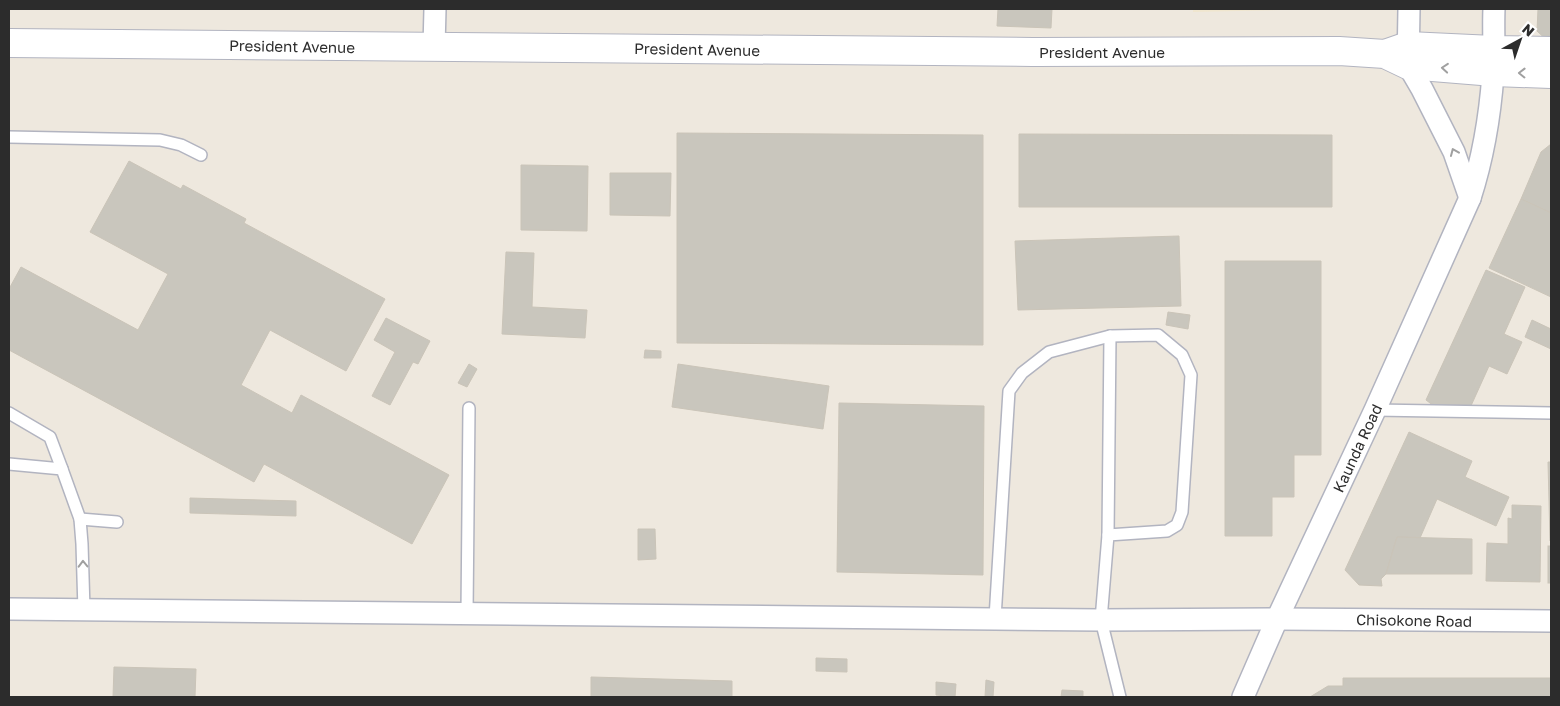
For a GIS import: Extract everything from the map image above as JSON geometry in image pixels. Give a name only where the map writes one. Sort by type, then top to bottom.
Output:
[{"type":"main road","name":"President Avenue","points":[[9,43],[1023,52],[1339,51],[1493,61],[1551,74]]},
{"type":"main road","name":"President Avenue","points":[[1493,61],[1551,50]]},
{"type":"street","points":[[434,47],[435,9]]},
{"type":"street","points":[[1408,9],[1400,55],[1422,89],[1454,152],[1470,198]]},
{"type":"street","name":"Kaunda Road","points":[[1243,697],[1470,198],[1481,164],[1493,61],[1494,9]]},
{"type":"street","name":"Chisokone Road","points":[[9,609],[1101,620],[1277,619],[1551,622]]},
{"type":"lane","points":[[9,138],[160,140],[181,145],[201,155]]},
{"type":"lane","points":[[995,618],[1009,391],[1022,372],[1049,352],[1110,336],[1158,334],[1182,355],[1191,375],[1182,512],[1178,525],[1167,531],[1108,535]]},
{"type":"lane","points":[[1110,336],[1108,535],[1101,620],[1120,697]]},
{"type":"lane","points":[[467,613],[469,408]]},
{"type":"lane","points":[[1375,410],[1551,413]]},
{"type":"lane","points":[[9,413],[50,437],[80,519],[84,610]]},
{"type":"lane","points":[[9,464],[62,470]]},
{"type":"lane","points":[[80,519],[117,522]]},
{"type":"shaded area","points":[[1193,9],[1328,9],[1193,12]]},
{"type":"building","points":[[998,9],[1052,9],[1051,28],[997,26]]},
{"type":"building","points":[[1538,9],[1551,9],[1551,44],[1537,31]]},
{"type":"building","points":[[677,133],[983,135],[983,345],[677,343]]},
{"type":"building","points":[[1019,134],[1332,135],[1332,207],[1019,207]]},
{"type":"building","points":[[1551,144],[1551,213],[1521,199],[1541,152]]},
{"type":"building","points":[[129,161],[181,189],[183,185],[246,219],[244,223],[385,299],[346,371],[270,330],[241,385],[292,413],[301,395],[449,475],[412,544],[264,464],[254,482],[9,350],[9,289],[21,267],[138,330],[168,274],[90,232]]},
{"type":"building","points":[[521,165],[588,166],[587,231],[521,230]]},
{"type":"building","points":[[610,173],[671,173],[670,216],[610,215]]},
{"type":"building","points":[[1521,199],[1551,213],[1551,297],[1489,268]]},
{"type":"building","points":[[1179,236],[1181,306],[1018,310],[1015,241]]},
{"type":"building","points":[[506,252],[534,253],[532,307],[587,310],[585,338],[502,334]]},
{"type":"building","points":[[1225,261],[1321,261],[1321,455],[1294,455],[1294,497],[1272,497],[1272,536],[1225,536]]},
{"type":"building","points":[[1486,270],[1525,287],[1504,334],[1522,342],[1507,374],[1489,366],[1470,408],[1434,406],[1426,400]]},
{"type":"building","points":[[1168,312],[1190,315],[1188,329],[1166,325]]},
{"type":"building","points":[[386,318],[430,341],[418,364],[413,362],[390,405],[372,396],[395,352],[374,340]]},
{"type":"building","points":[[1532,320],[1551,329],[1551,349],[1525,337]]},
{"type":"building","points":[[645,350],[661,351],[661,358],[644,358]]},
{"type":"building","points":[[469,364],[477,369],[467,387],[458,383]]},
{"type":"building","points":[[678,364],[829,386],[823,429],[672,407]]},
{"type":"building","points":[[839,403],[984,406],[983,575],[837,572]]},
{"type":"building","points":[[1409,432],[1472,461],[1465,477],[1509,497],[1496,526],[1437,499],[1420,538],[1397,537],[1386,574],[1381,579],[1382,586],[1359,585],[1345,570]]},
{"type":"building","points":[[1548,462],[1551,462],[1551,541],[1550,541]]},
{"type":"building","points":[[190,498],[296,501],[296,516],[190,513]]},
{"type":"building","points":[[1512,505],[1541,506],[1540,582],[1486,581],[1487,543],[1508,544],[1508,518],[1512,519]]},
{"type":"building","points":[[638,529],[655,529],[656,559],[638,560]]},
{"type":"building","points":[[1397,537],[1472,539],[1472,574],[1386,574]]},
{"type":"building","points":[[1548,546],[1551,546],[1551,583],[1548,583]]},
{"type":"building","points":[[816,658],[847,659],[847,672],[816,671]]},
{"type":"building","points":[[114,667],[196,669],[195,697],[113,697]]},
{"type":"building","points":[[591,677],[732,681],[732,697],[591,697]]},
{"type":"building","points":[[1343,678],[1551,678],[1551,697],[1310,697],[1328,686],[1343,686]]},
{"type":"building","points":[[986,680],[994,682],[993,697],[985,697]]},
{"type":"building","points":[[936,682],[956,684],[955,697],[936,695]]},
{"type":"building","points":[[1062,690],[1083,691],[1083,697],[1061,697]]}]
